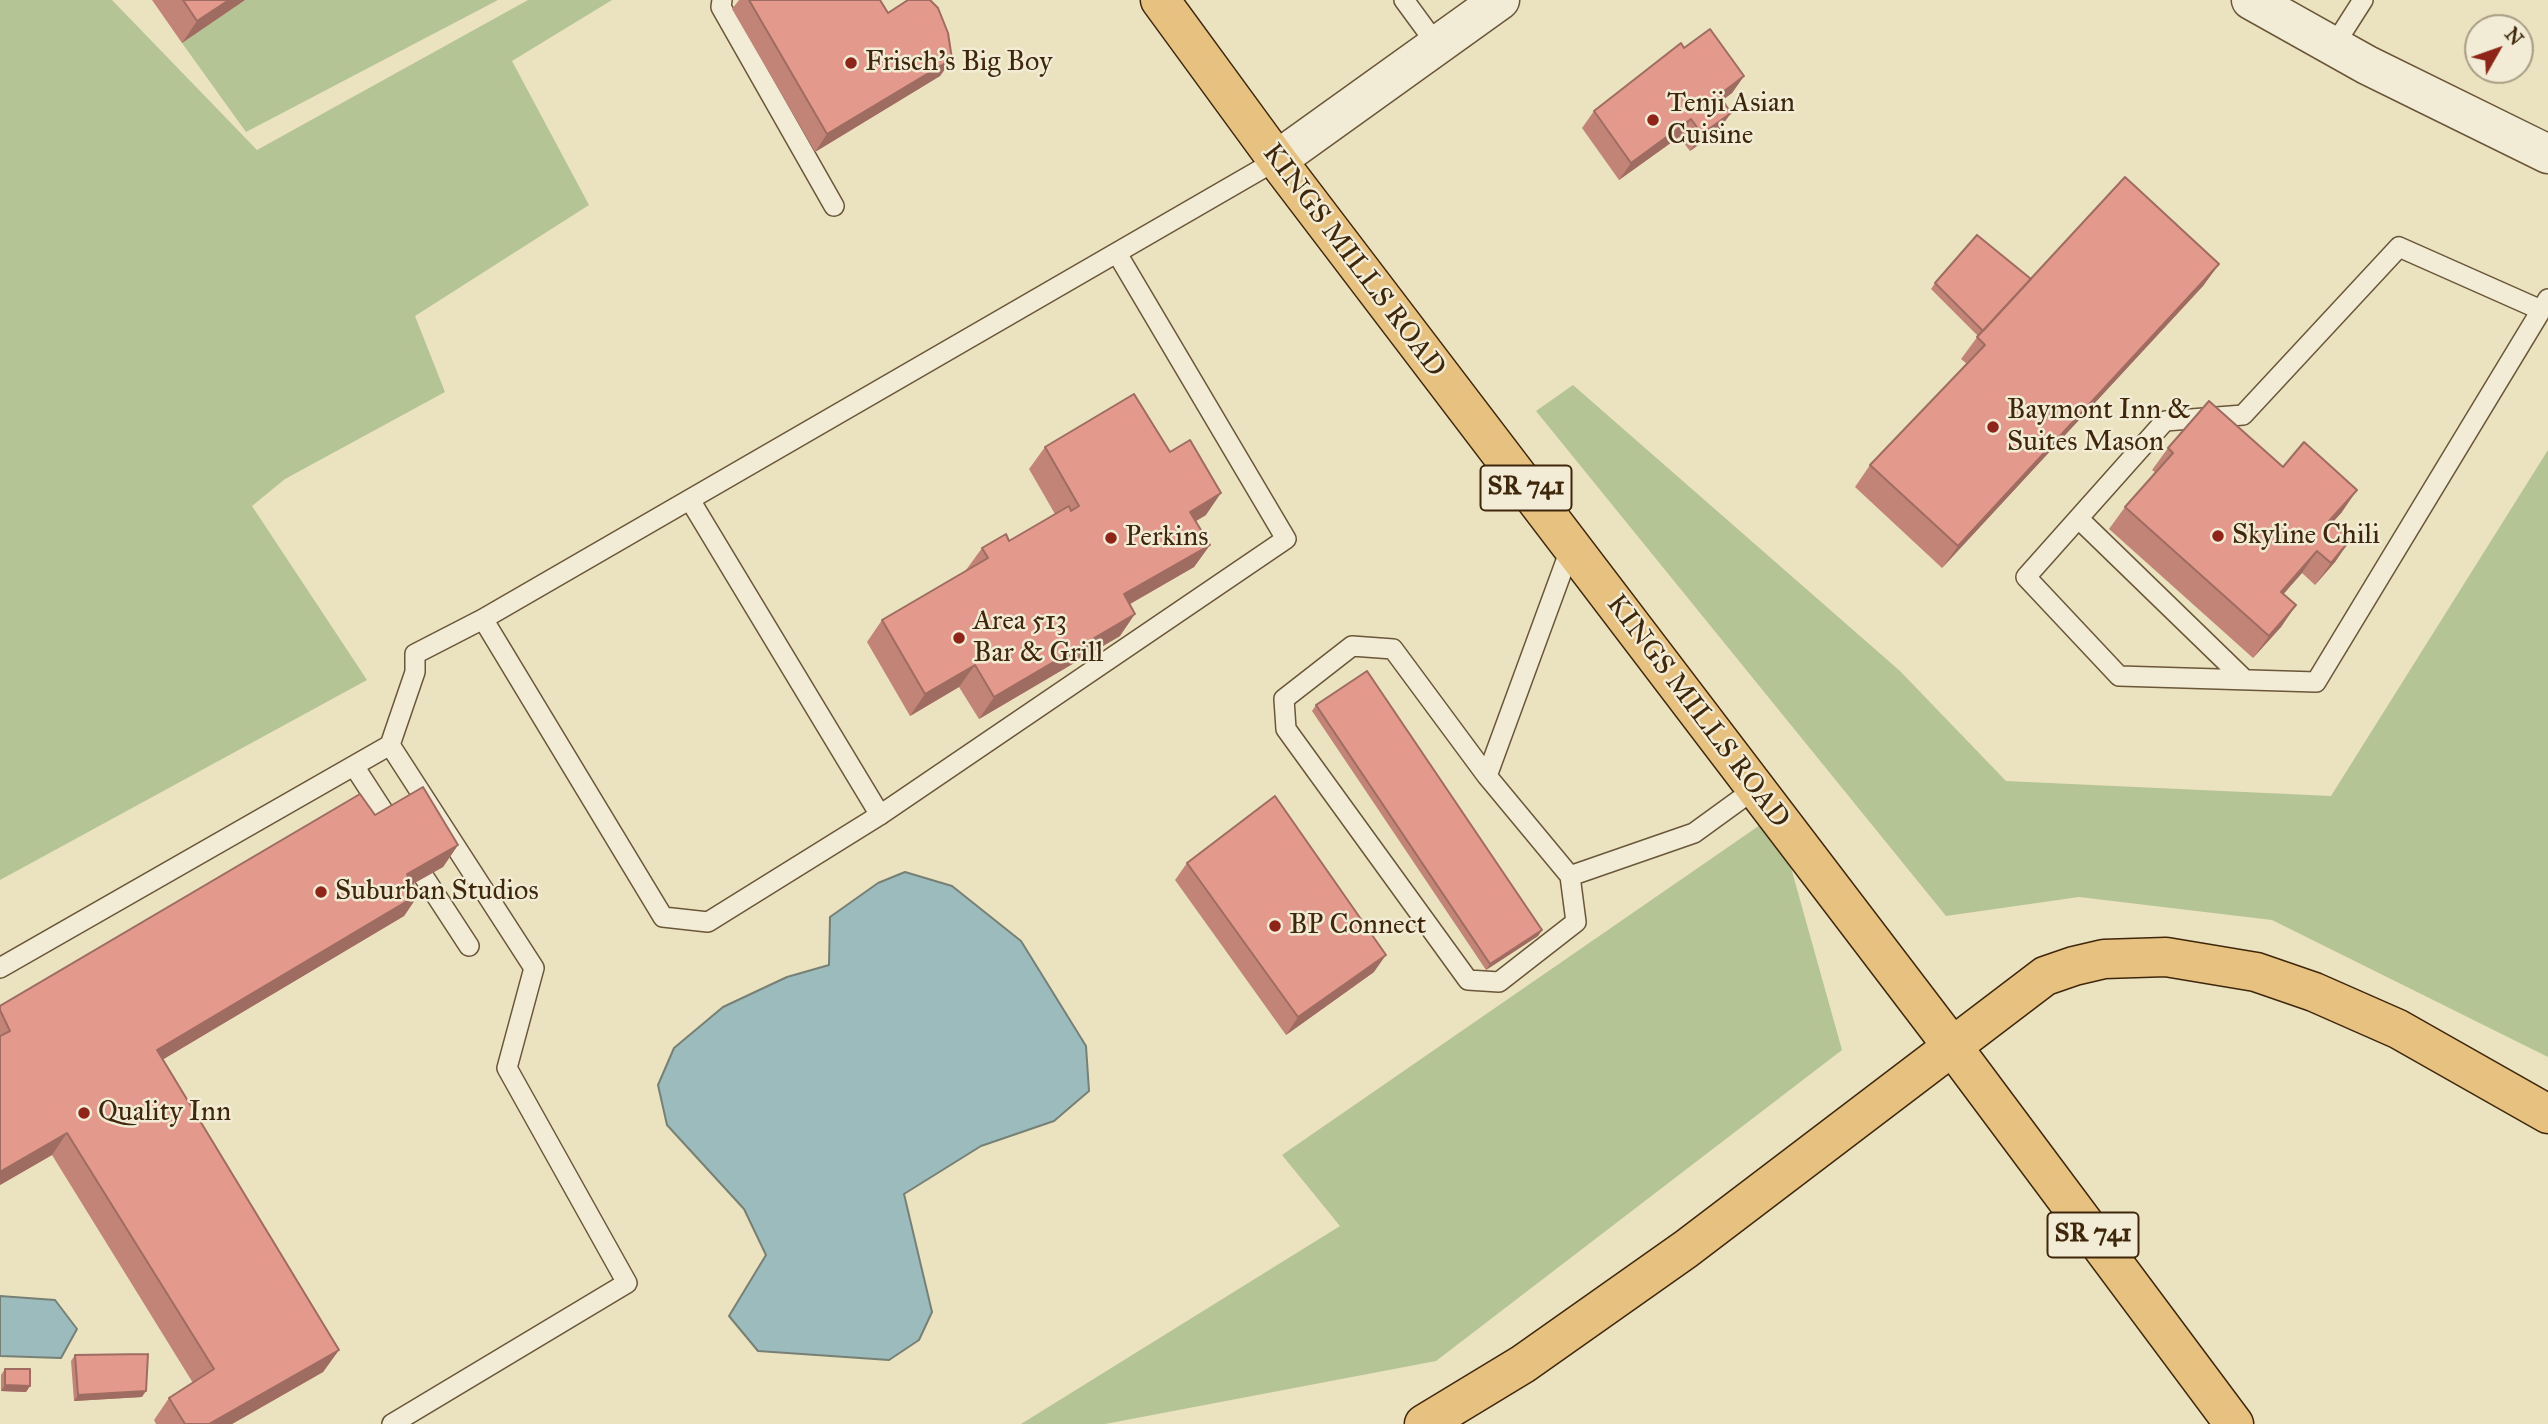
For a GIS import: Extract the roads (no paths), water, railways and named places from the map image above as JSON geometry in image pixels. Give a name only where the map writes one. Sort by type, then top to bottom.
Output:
[{"type":"main road","name":"KINGS MILLS ROAD","points":[[1160,0],[1277,160],[1952,1046],[2234,1424]]},
{"type":"main road","points":[[1424,1424],[1524,1364],[1686,1249],[2045,976],[2104,959],[2166,957],[2256,972],[2314,992],[2399,1029],[2548,1114]]},
{"type":"street","points":[[1277,160],[1500,0]]},
{"type":"street","points":[[2251,0],[2333,47],[2548,153]]},
{"type":"lane","points":[[722,0],[720,7],[834,206]]},
{"type":"lane","points":[[1404,0],[1437,45]]},
{"type":"lane","points":[[2333,47],[2363,0]]},
{"type":"lane","points":[[0,968],[390,744],[415,672],[415,654],[483,619],[1118,255],[1277,160]]},
{"type":"lane","points":[[2399,247],[2545,304],[2316,682],[2119,676],[2026,577],[2165,421],[2243,415],[2399,247]]},
{"type":"lane","points":[[483,619],[663,917],[708,922],[880,816],[1286,539],[1118,255]]},
{"type":"lane","points":[[690,500],[880,816]]},
{"type":"lane","points":[[2079,519],[2245,680]]},
{"type":"lane","points":[[1488,776],[1571,547]]},
{"type":"lane","points":[[1352,646],[1393,649],[1488,776],[1570,876],[1576,922],[1499,982],[1468,980],[1286,729],[1284,699],[1352,646]]},
{"type":"lane","points":[[390,744],[534,968],[507,1068],[627,1283],[392,1424]]},
{"type":"lane","points":[[354,766],[389,820]]},
{"type":"lane","points":[[1570,876],[1695,833],[1755,788]]},
{"type":"lane","points":[[424,877],[469,946]]},
{"type":"water","points":[[905,872],[952,886],[1021,941],[1086,1046],[1089,1091],[1054,1121],[981,1146],[904,1194],[932,1312],[919,1340],[889,1360],[758,1351],[729,1316],[766,1255],[744,1209],[667,1125],[658,1085],[674,1048],[723,1007],[787,977],[829,965],[830,917],[878,883]]},
{"type":"water","points":[[0,1296],[55,1300],[77,1329],[61,1358],[0,1356]]},
{"type":"place","name":"Frisch's Big Boy","points":[[851,63]]},
{"type":"place","name":"Tenji Asian Cuisine","points":[[1653,120]]},
{"type":"place","name":"Baymont Inn & Suites Mason","points":[[1993,427]]},
{"type":"place","name":"Skyline Chili","points":[[2218,536]]},
{"type":"place","name":"Perkins","points":[[1111,538]]},
{"type":"place","name":"Area 513 Bar & Grill","points":[[959,638]]},
{"type":"place","name":"Suburban Studios","points":[[321,892]]},
{"type":"place","name":"BP Connect","points":[[1275,926]]},
{"type":"place","name":"Quality Inn","points":[[84,1113]]}]
